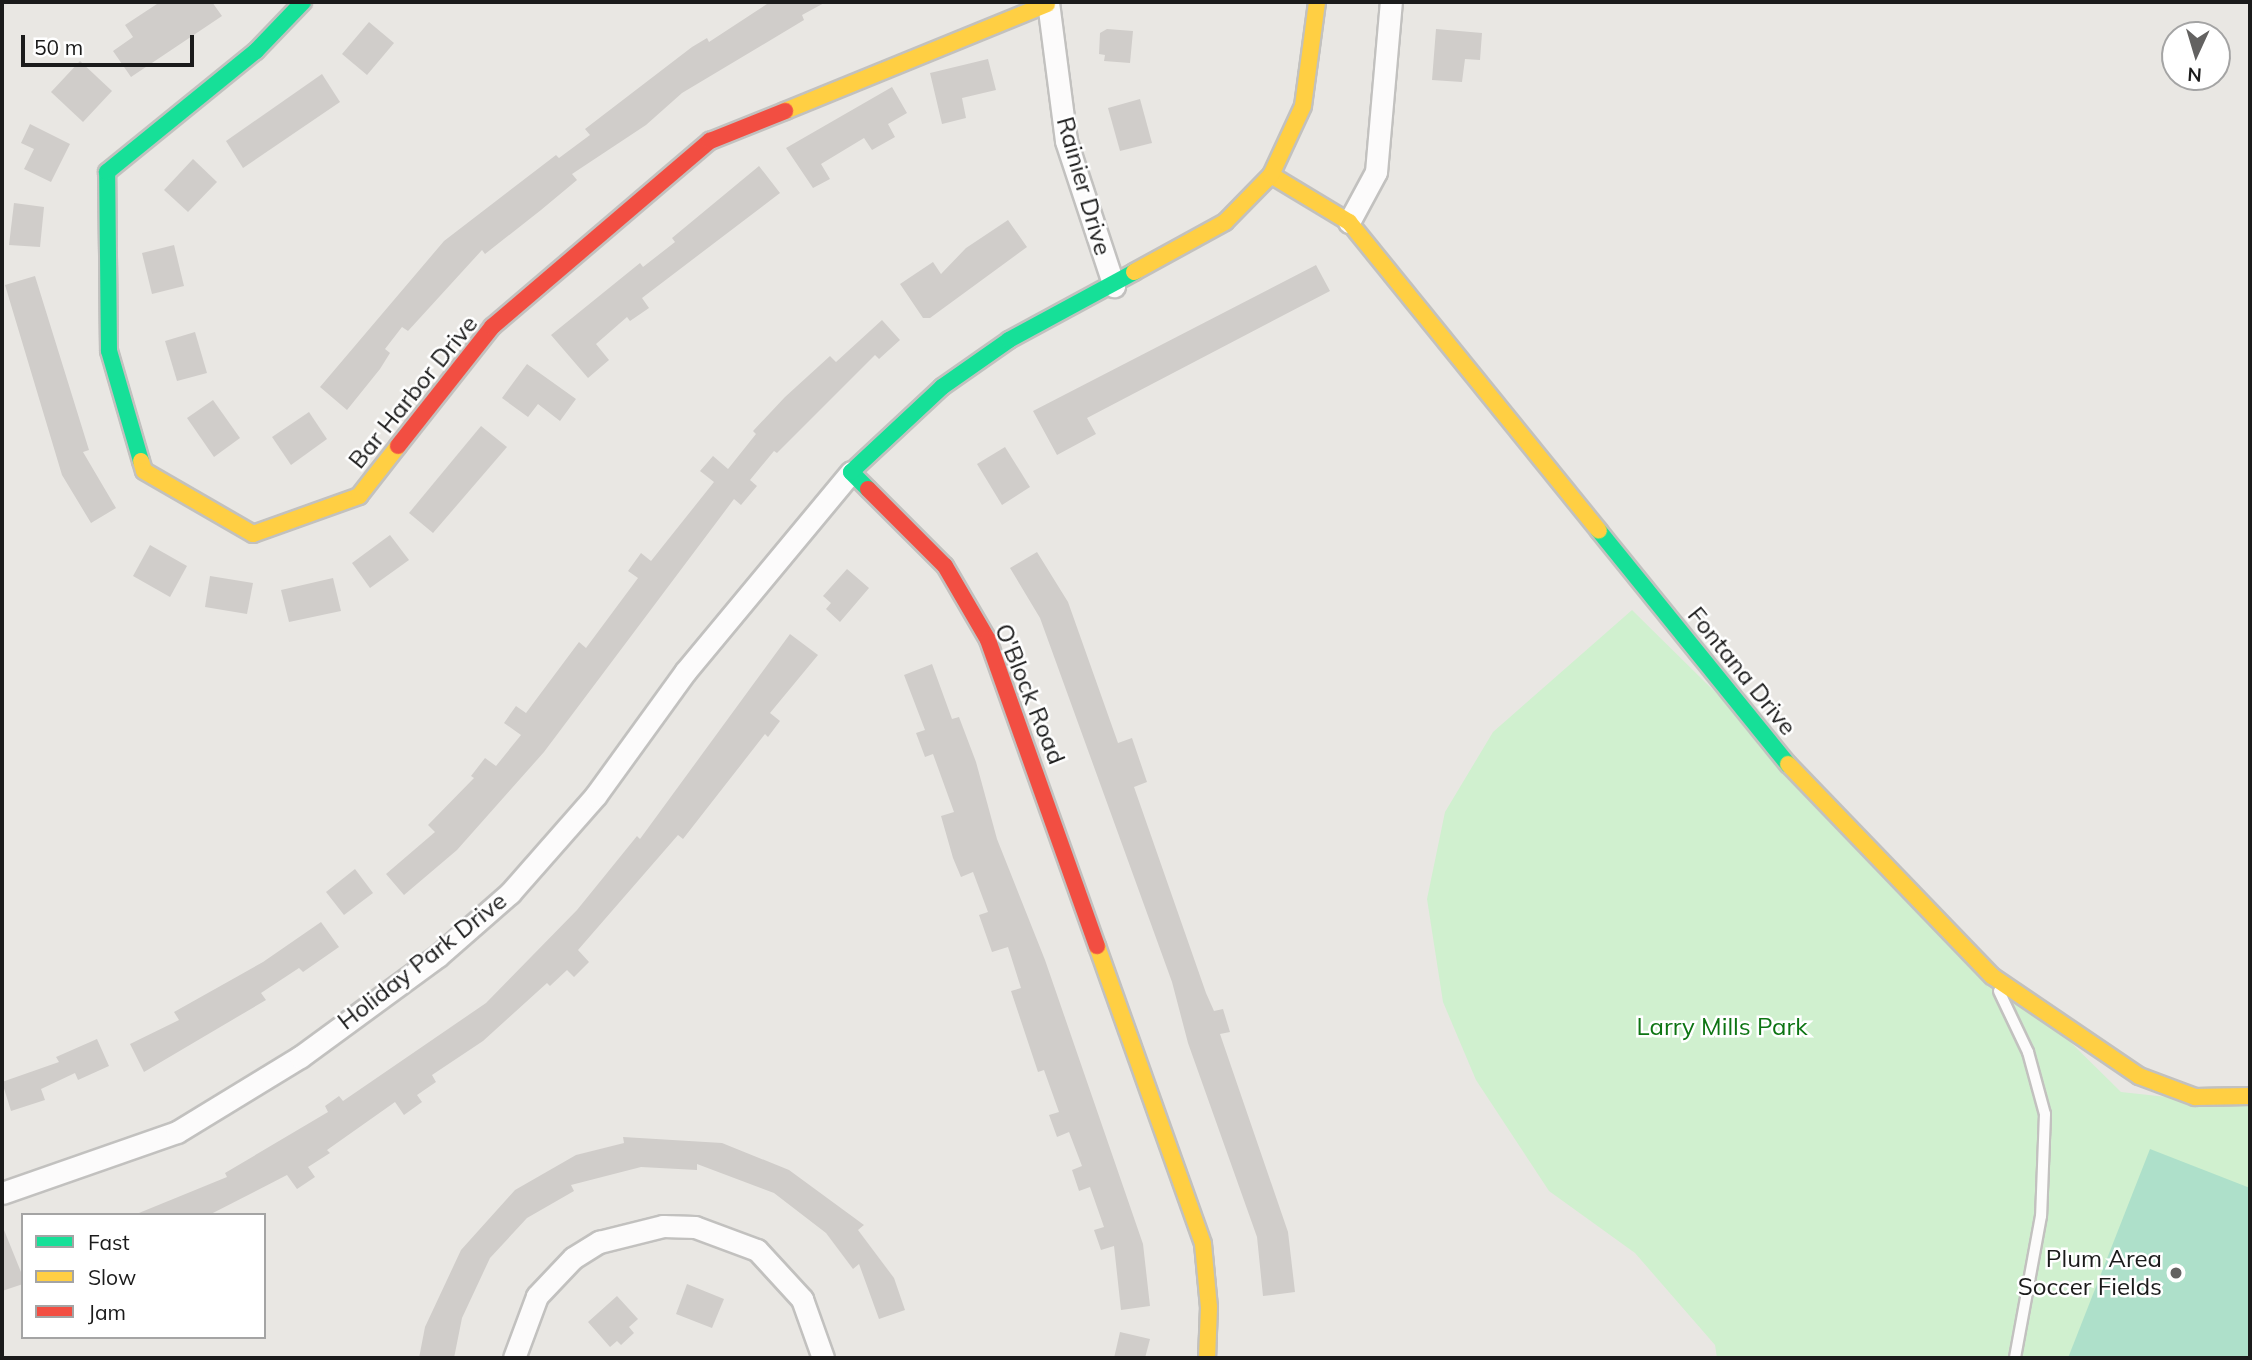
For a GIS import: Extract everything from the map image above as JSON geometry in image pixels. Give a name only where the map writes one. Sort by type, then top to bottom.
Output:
[{"type":"street","name":"Bar Harbor Drive","points":[[303,2],[256,51],[107,172],[109,351],[144,471],[253,534],[359,496],[492,327],[709,141],[1048,3]]},
{"type":"street","points":[[851,472],[942,387],[1009,340],[1114,286],[1225,222],[1271,175],[1303,106],[1317,2]]},
{"type":"street","points":[[1349,222],[1376,172],[1391,2]]},
{"type":"street","name":"Rainier Drive","points":[[1048,3],[1066,141],[1114,286]]},
{"type":"street","name":"Fontana Drive","points":[[1271,175],[1349,222],[1805,785],[1992,976],[2139,1076],[2195,1097],[2250,1096]]},
{"type":"street","name":"Holiday Park Drive","points":[[2,1193],[177,1132],[299,1056],[438,956],[510,893],[596,795],[685,672],[851,472]]},
{"type":"street","name":"O'Block Road","points":[[851,472],[945,566],[988,640],[1203,1244],[1209,1307],[1207,1358]]},
{"type":"street","points":[[514,1358],[537,1296],[573,1258],[599,1242],[663,1226],[695,1227],[757,1250],[802,1299],[824,1358]]},
{"type":"lane","points":[[1992,976],[2028,1052],[2045,1114],[2041,1216],[2015,1358]]},
{"type":"green space","name":"Larry Mills Park","points":[[1632,610],[2121,1092],[2250,1106],[2250,1358],[1717,1358],[1715,1345],[1635,1253],[1549,1191],[1476,1080],[1443,1002],[1427,899],[1445,812],[1493,732]]},
{"type":"green space","name":"Plum Area Soccer Fields","points":[[2150,1149],[2250,1188],[2250,1358],[2068,1358]]},
{"type":"building","points":[[160,2],[212,2],[222,16],[131,77],[113,51],[133,37],[125,25]]},
{"type":"building","points":[[770,2],[826,2],[802,15],[804,20],[682,93],[646,125],[572,174],[577,180],[485,254],[482,250],[408,331],[402,327],[385,349],[390,353],[380,369],[347,410],[320,387],[444,241],[556,155],[559,158],[590,135],[585,129],[692,47],[707,38],[709,42]]},
{"type":"building","points":[[369,22],[394,43],[367,75],[342,54]]},
{"type":"building","points":[[1107,29],[1133,31],[1130,63],[1104,61],[1105,55],[1099,54],[1100,33]]},
{"type":"building","points":[[1436,29],[1482,33],[1480,60],[1465,59],[1462,82],[1432,80]]},
{"type":"building","points":[[988,59],[996,90],[962,98],[966,118],[942,124],[930,73]]},
{"type":"building","points":[[80,61],[112,91],[83,122],[51,92]]},
{"type":"building","points":[[322,74],[340,102],[243,168],[226,141]]},
{"type":"building","points":[[892,87],[907,113],[888,124],[895,137],[872,150],[864,138],[821,164],[830,179],[813,188],[786,148]]},
{"type":"building","points":[[1140,99],[1152,143],[1120,151],[1108,108]]},
{"type":"building","points":[[30,124],[70,144],[51,182],[24,169],[34,149],[21,143]]},
{"type":"building","points":[[193,159],[217,182],[188,212],[164,190]]},
{"type":"building","points":[[759,166],[780,193],[642,298],[649,308],[630,321],[627,317],[596,344],[609,360],[588,378],[551,335],[640,263],[643,267],[675,242],[672,238]]},
{"type":"building","points":[[14,203],[44,207],[40,247],[9,245]]},
{"type":"building","points":[[1008,220],[1027,247],[930,318],[923,318],[900,284],[933,262],[941,274],[966,248]]},
{"type":"building","points":[[174,245],[184,286],[152,294],[142,253]]},
{"type":"building","points":[[1316,265],[1330,291],[1087,418],[1096,434],[1057,455],[1033,411]]},
{"type":"building","points":[[35,276],[89,450],[83,452],[116,508],[91,523],[62,475],[5,285]]},
{"type":"building","points":[[882,320],[900,340],[879,359],[875,355],[777,453],[774,451],[750,480],[757,486],[741,505],[734,499],[544,752],[457,850],[404,895],[386,874],[435,832],[428,825],[474,778],[471,776],[485,758],[496,766],[521,735],[504,723],[516,706],[526,713],[579,642],[586,648],[638,578],[628,571],[641,553],[651,561],[714,482],[700,471],[713,456],[728,469],[756,434],[753,431],[785,397],[830,356],[836,362]]},
{"type":"building","points":[[195,332],[207,373],[177,381],[165,341]]},
{"type":"building","points":[[527,364],[576,399],[560,421],[538,404],[528,417],[502,398]]},
{"type":"building","points":[[213,400],[240,438],[214,457],[187,418]]},
{"type":"building","points":[[309,412],[327,439],[291,465],[272,437]]},
{"type":"building","points":[[481,426],[507,447],[433,533],[409,513]]},
{"type":"building","points":[[1005,447],[1030,487],[1002,505],[977,464]]},
{"type":"building","points":[[390,535],[409,560],[370,588],[352,563]]},
{"type":"building","points":[[150,545],[187,566],[170,597],[133,576]]},
{"type":"building","points":[[1037,552],[1068,602],[1118,743],[1132,738],[1147,782],[1134,787],[1206,993],[1214,1011],[1223,1009],[1230,1032],[1220,1034],[1288,1232],[1295,1292],[1263,1296],[1257,1237],[1188,1043],[1172,982],[1040,618],[1010,568]]},
{"type":"building","points":[[847,569],[869,588],[840,622],[826,609],[831,603],[823,596]]},
{"type":"building","points":[[210,576],[253,583],[247,614],[205,607]]},
{"type":"building","points":[[333,578],[341,611],[289,622],[281,590]]},
{"type":"building","points":[[790,634],[818,655],[770,713],[780,721],[768,737],[765,734],[683,839],[678,835],[578,950],[589,962],[574,977],[567,970],[550,986],[547,983],[483,1041],[432,1075],[436,1082],[417,1095],[422,1102],[404,1115],[395,1102],[327,1150],[330,1153],[308,1167],[315,1177],[297,1189],[287,1175],[213,1213],[139,1213],[227,1177],[225,1173],[328,1112],[325,1106],[339,1096],[343,1101],[486,1003],[577,910],[637,836],[640,839]]},
{"type":"building","points":[[932,664],[952,719],[959,717],[976,762],[997,839],[1045,960],[1143,1244],[1150,1306],[1121,1310],[1114,1246],[1101,1250],[1094,1230],[1104,1227],[1090,1187],[1079,1191],[1072,1170],[1082,1166],[1069,1132],[1057,1137],[1049,1115],[1059,1112],[1044,1070],[1038,1072],[1011,991],[1021,988],[1008,947],[992,952],[979,915],[988,912],[973,872],[961,877],[953,858],[941,816],[954,812],[933,754],[925,757],[916,733],[925,730],[904,675]]},
{"type":"building","points":[[355,869],[373,893],[344,915],[326,892]]},
{"type":"building","points":[[321,922],[339,947],[303,972],[299,968],[261,993],[266,1000],[144,1072],[130,1044],[179,1020],[174,1012],[263,962]]},
{"type":"building","points":[[97,1039],[109,1066],[78,1080],[75,1073],[41,1089],[45,1100],[11,1111],[2,1082],[59,1062],[56,1057]]},
{"type":"building","points":[[623,1137],[722,1143],[789,1170],[864,1225],[858,1230],[894,1278],[905,1310],[879,1319],[859,1264],[853,1269],[826,1233],[774,1193],[697,1164],[697,1170],[641,1167],[571,1185],[574,1191],[527,1218],[490,1258],[462,1318],[454,1358],[419,1358],[425,1327],[461,1250],[515,1190],[576,1155],[624,1143]]},
{"type":"building","points":[[2,1225],[21,1272],[21,1285],[2,1291]]},
{"type":"building","points":[[687,1284],[724,1299],[712,1328],[676,1314]]},
{"type":"building","points":[[617,1296],[638,1319],[629,1327],[634,1333],[621,1345],[617,1341],[610,1347],[588,1322]]},
{"type":"building","points":[[1120,1332],[1150,1339],[1145,1358],[1114,1358]]},
{"type":"traffic: fast","points":[[141,461],[109,351],[107,172],[256,51],[303,2]]},
{"type":"traffic: fast","points":[[868,489],[851,472],[942,387],[1009,340],[1134,272]]},
{"type":"traffic: fast","points":[[1599,531],[1788,764]]},
{"type":"traffic: slow","points":[[1134,272],[1225,222],[1271,175],[1303,106],[1317,2]]},
{"type":"traffic: slow","points":[[785,111],[1047,4]]},
{"type":"traffic: slow","points":[[1271,175],[1349,222],[1599,531]]},
{"type":"traffic: slow","points":[[141,461],[144,471],[253,534],[359,496],[398,446]]},
{"type":"traffic: slow","points":[[1788,764],[1992,976],[2139,1076],[2195,1097],[2250,1096]]},
{"type":"traffic: slow","points":[[1097,946],[1203,1244],[1209,1307],[1207,1358]]},
{"type":"traffic: jam","points":[[398,446],[492,327],[710,141],[785,111]]},
{"type":"traffic: jam","points":[[868,489],[945,566],[988,640],[1097,946]]},
{"type":"place","name":"Plum Area Soccer Fields","points":[[2176,1273]]}]
